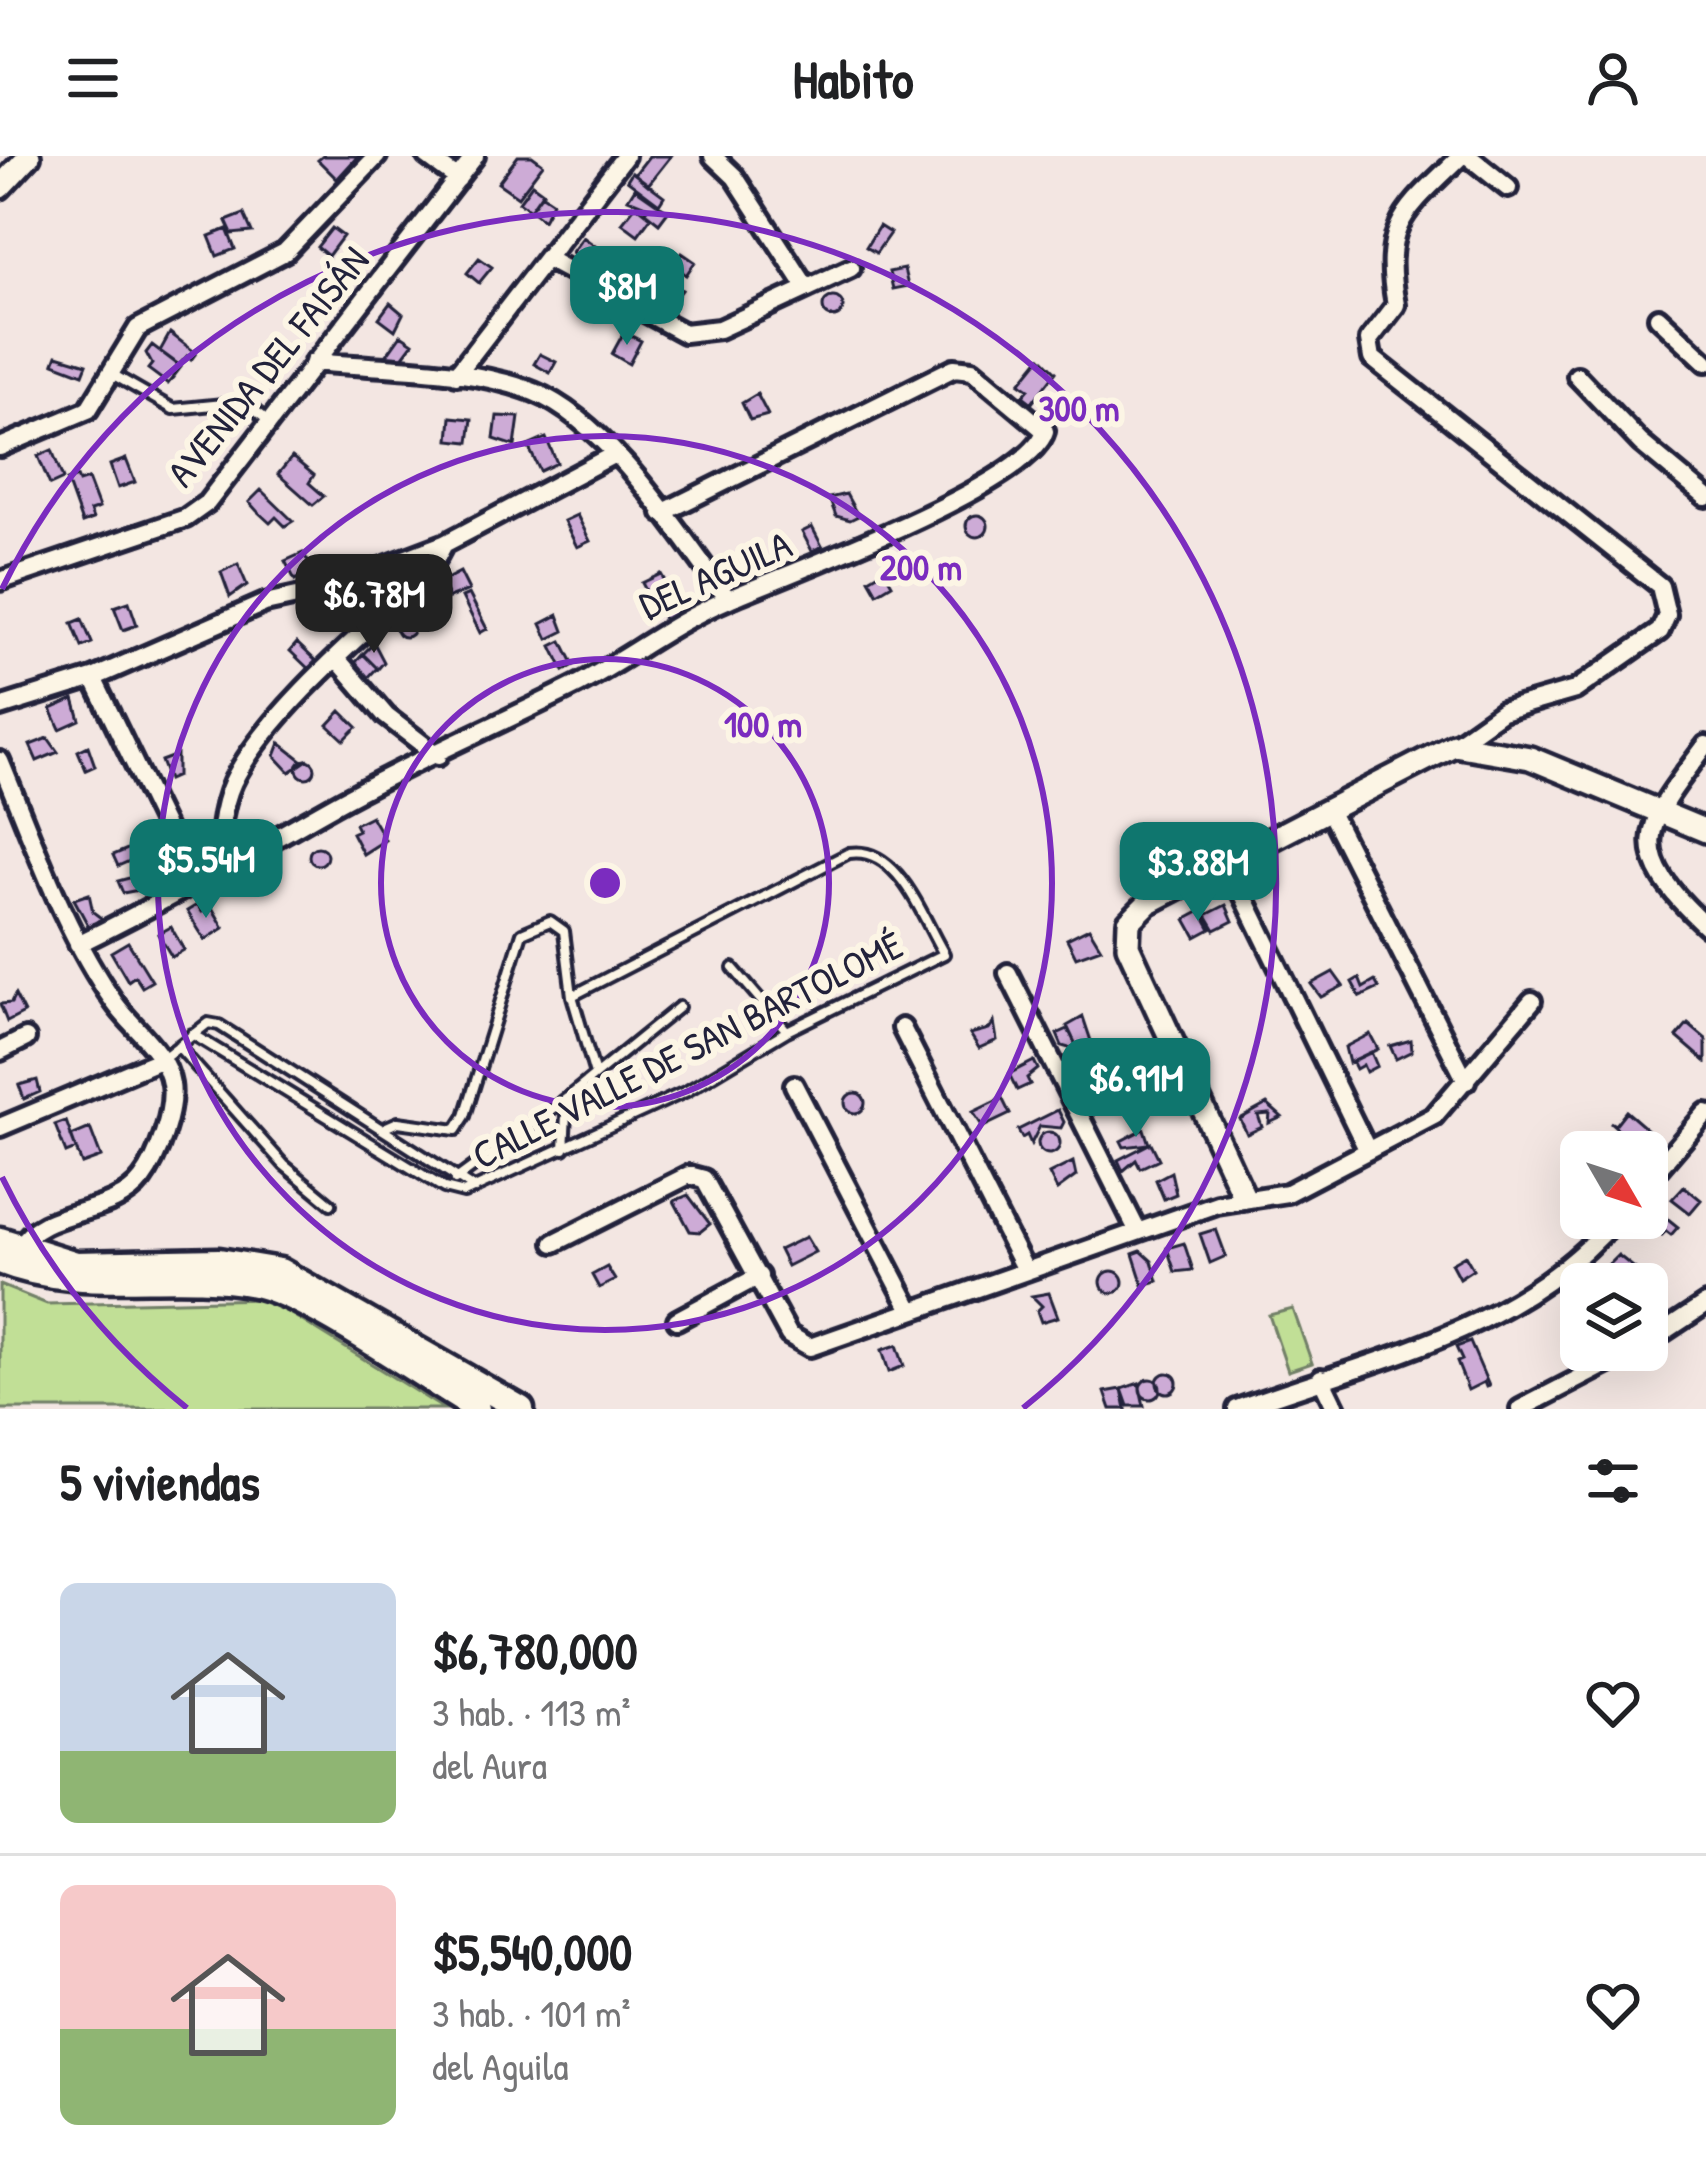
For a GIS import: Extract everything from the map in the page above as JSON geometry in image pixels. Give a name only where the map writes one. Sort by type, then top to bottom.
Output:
[{"type":"main road","points":[[6,1250],[69,1280],[216,1280],[272,1289],[477,1409]]},
{"type":"main road","points":[[6,1250],[76,1264],[219,1262],[280,1271],[520,1409]]},
{"type":"street","points":[[0,447],[88,410],[138,328],[286,252],[377,156]]},
{"type":"street","points":[[427,156],[458,179]]},
{"type":"street","name":"AVENIDA DEL FAISÁN","points":[[0,581],[186,518],[217,491],[476,156]]},
{"type":"street","points":[[456,375],[625,156]]},
{"type":"street","points":[[713,156],[735,177],[806,287]]},
{"type":"street","points":[[1244,1196],[1128,946],[1129,922],[1148,903],[1454,745],[1502,711],[1575,690],[1660,631],[1667,615],[1660,586],[1372,358],[1369,340],[1396,305],[1388,259],[1392,237],[1421,195],[1464,156],[1508,188]]},
{"type":"street","points":[[547,259],[684,333],[719,328],[851,268]]},
{"type":"street","points":[[1658,317],[1702,354]]},
{"type":"street","points":[[314,362],[456,375],[534,392],[588,428],[728,599]]},
{"type":"street","name":"DEL AGUILA","points":[[78,944],[194,887],[335,805],[438,757],[728,599],[826,560],[1012,471],[1041,445],[1045,431],[972,370],[955,368],[662,513]]},
{"type":"street","points":[[1577,376],[1641,442],[1706,497]]},
{"type":"street","points":[[0,706],[93,678],[265,604],[320,591],[445,544],[613,455]]},
{"type":"street","points":[[218,874],[219,834],[232,784],[260,741],[429,572],[445,544]]},
{"type":"street","points":[[338,660],[386,716],[438,757]]},
{"type":"street","points":[[93,678],[194,887]]},
{"type":"street","points":[[1454,745],[1530,758],[1658,807],[1706,831]]},
{"type":"street","points":[[1706,746],[1658,807],[1652,864],[1673,896],[1706,926]]},
{"type":"street","points":[[0,761],[78,944],[115,1004],[162,1059],[171,1084],[170,1111],[146,1175],[124,1200],[37,1227],[6,1250]]},
{"type":"street","points":[[1330,812],[1466,1081]]},
{"type":"street","points":[[1228,863],[1367,1149]]},
{"type":"street","points":[[1009,973],[1137,1230]]},
{"type":"street","points":[[554,1243],[689,1175],[712,1187],[789,1335],[810,1347],[1137,1230],[1244,1196],[1287,1193],[1434,1116],[1532,1001]]},
{"type":"street","points":[[902,1028],[1024,1268]]},
{"type":"street","points":[[0,1051],[26,1038]]},
{"type":"street","points":[[0,1126],[162,1059]]},
{"type":"street","points":[[794,1085],[911,1310]]},
{"type":"street","points":[[1668,1157],[1706,1113]]},
{"type":"street","points":[[1237,1409],[1408,1353],[1499,1315],[1560,1276],[1596,1239]]},
{"type":"street","points":[[677,1320],[760,1276]]},
{"type":"street","points":[[1668,1329],[1706,1304]]},
{"type":"street","points":[[1520,1409],[1593,1371]]},
{"type":"street","points":[[1321,1378],[1336,1409]]},
{"type":"lane","points":[[110,373],[173,409],[197,411],[244,403],[270,422]]},
{"type":"lane","name":"CALLE VALLE DE SAN BARTOLOMÉ","points":[[444,1188],[455,1192],[476,1189],[564,1149],[687,1091],[787,1031],[944,954],[885,857],[866,850],[772,890],[572,996]]},
{"type":"lane","points":[[382,1129],[398,1122],[456,1130],[465,1116],[521,933],[533,924],[550,921],[564,931],[572,996],[594,1071]]},
{"type":"lane","points":[[733,968],[787,1031]]},
{"type":"lane","points":[[192,1034],[444,1188],[567,1098],[594,1071],[679,1007]]},
{"type":"lane","points":[[162,1059],[208,1023],[219,1025],[476,1189]]},
{"type":"lane","points":[[178,1046],[284,1165],[331,1204]]},
{"type":"lane","points":[[564,1149],[567,1098]]},
{"type":"green space","points":[[0,1285],[47,1304],[267,1299],[444,1409],[0,1409]]},
{"type":"green space","points":[[1293,1309],[1312,1363],[1288,1371],[1269,1315]]},
{"type":"building","points":[[358,156],[337,179],[318,160]]},
{"type":"building","points":[[518,156],[532,156],[543,164],[518,197],[498,183]]},
{"type":"building","points":[[649,156],[671,156],[648,185],[635,174]]},
{"type":"building","points":[[632,172],[664,196],[659,204],[627,180]]},
{"type":"building","points":[[532,184],[543,192],[530,210],[519,202]]},
{"type":"building","points":[[635,188],[668,211],[659,223],[645,212],[648,207],[628,199]]},
{"type":"building","points":[[541,194],[553,202],[543,220],[530,210]]},
{"type":"building","points":[[636,205],[651,217],[638,235],[622,223]]},
{"type":"building","points":[[244,214],[252,232],[232,234],[226,221]]},
{"type":"building","points":[[879,226],[890,233],[876,253],[866,247]]},
{"type":"building","points":[[332,228],[343,236],[328,256],[317,247]]},
{"type":"building","points":[[227,229],[235,249],[217,256],[209,236]]},
{"type":"building","points":[[583,237],[598,248],[586,265],[572,252]]},
{"type":"building","points":[[682,253],[695,262],[686,275],[674,264]]},
{"type":"building","points":[[479,258],[492,267],[479,283],[467,273]]},
{"type":"building","points":[[904,269],[908,286],[893,289],[889,272]]},
{"type":"building","points":[[663,279],[682,290],[666,312],[647,300]]},
{"type":"building","points":[[329,284],[340,292],[331,305],[319,296]]},
{"type":"building","points":[[833,297],[843,307],[833,317],[823,307]]},
{"type":"building","points":[[390,303],[403,314],[395,330],[379,318]]},
{"type":"building","points":[[311,304],[324,314],[315,327],[302,317]]},
{"type":"building","points":[[624,332],[641,341],[629,364],[612,354]]},
{"type":"building","points":[[170,333],[196,353],[191,360],[187,356],[179,365],[160,351]]},
{"type":"building","points":[[401,335],[413,343],[401,359],[386,356]]},
{"type":"building","points":[[152,345],[181,367],[168,384],[148,369],[152,364],[146,353]]},
{"type":"building","points":[[540,354],[556,362],[550,373],[534,364]]},
{"type":"building","points":[[57,355],[87,364],[83,374],[54,363]]},
{"type":"building","points":[[1041,357],[1056,372],[1032,403],[1023,396],[1029,389],[1020,383]]},
{"type":"building","points":[[757,394],[768,415],[750,420],[742,403]]},
{"type":"building","points":[[497,416],[519,417],[515,446],[494,439]]},
{"type":"building","points":[[451,417],[472,419],[469,442],[449,440]]},
{"type":"building","points":[[546,438],[557,463],[540,471],[528,446]]},
{"type":"building","points":[[52,450],[63,479],[50,485],[38,456]]},
{"type":"building","points":[[292,457],[314,475],[309,483],[324,496],[313,505],[278,474]]},
{"type":"building","points":[[126,459],[135,482],[118,488],[110,465]]},
{"type":"building","points":[[77,477],[79,482],[88,479],[99,508],[90,511],[93,519],[82,523],[67,481]]},
{"type":"building","points":[[261,490],[293,521],[285,526],[276,517],[270,523],[257,511],[249,502]]},
{"type":"building","points":[[846,494],[858,516],[850,520],[836,516],[829,498]]},
{"type":"building","points":[[577,515],[590,541],[577,547],[564,521]]},
{"type":"building","points":[[977,515],[988,526],[977,537],[966,526]]},
{"type":"building","points":[[812,527],[822,546],[812,551],[802,532]]},
{"type":"building","points":[[303,553],[314,571],[295,580],[285,561]]},
{"type":"building","points":[[238,564],[247,585],[230,597],[221,572]]},
{"type":"building","points":[[884,570],[892,584],[877,593],[869,579]]},
{"type":"building","points":[[460,572],[469,590],[449,598],[441,582]]},
{"type":"building","points":[[661,574],[670,590],[651,600],[642,583]]},
{"type":"building","points":[[469,594],[487,629],[480,633],[462,597]]},
{"type":"building","points":[[666,595],[678,618],[666,624],[655,601]]},
{"type":"building","points":[[129,602],[137,625],[123,630],[114,607]]},
{"type":"building","points":[[558,615],[564,631],[548,639],[541,624]]},
{"type":"building","points":[[82,619],[92,643],[82,647],[72,623]]},
{"type":"building","points":[[405,619],[414,628],[405,637],[396,628]]},
{"type":"building","points":[[562,641],[574,665],[564,671],[552,646]]},
{"type":"building","points":[[297,643],[318,663],[311,671],[290,651]]},
{"type":"building","points":[[374,643],[384,662],[378,669],[363,654]]},
{"type":"building","points":[[363,654],[377,668],[365,681],[356,673],[355,663]]},
{"type":"building","points":[[74,699],[80,720],[60,729],[51,709]]},
{"type":"building","points":[[341,711],[357,727],[344,740],[328,725]]},
{"type":"building","points":[[48,738],[58,752],[37,761],[30,745]]},
{"type":"building","points":[[280,743],[303,761],[309,759],[290,772],[275,756]]},
{"type":"building","points":[[88,746],[95,766],[86,770],[78,751]]},
{"type":"building","points":[[177,755],[177,776],[168,780],[161,761]]},
{"type":"building","points":[[306,760],[315,769],[306,778],[297,769]]},
{"type":"building","points":[[371,816],[385,840],[363,854],[352,833],[358,830],[355,824]]},
{"type":"building","points":[[147,841],[152,851],[118,866],[113,855]]},
{"type":"building","points":[[318,847],[327,856],[318,865],[309,856]]},
{"type":"building","points":[[140,875],[144,889],[123,893],[118,881]]},
{"type":"building","points":[[89,894],[93,912],[101,918],[90,929],[74,899]]},
{"type":"building","points":[[197,905],[202,912],[211,906],[224,928],[205,940],[187,911]]},
{"type":"building","points":[[1226,905],[1233,921],[1215,930],[1206,915]]},
{"type":"building","points":[[1201,911],[1211,929],[1196,937],[1186,919]]},
{"type":"building","points":[[171,927],[184,950],[172,957],[158,934]]},
{"type":"building","points":[[1089,928],[1101,948],[1076,957],[1067,939]]},
{"type":"building","points":[[128,942],[152,981],[142,987],[135,976],[128,981],[111,952]]},
{"type":"building","points":[[1333,972],[1343,986],[1321,997],[1311,984]]},
{"type":"building","points":[[1359,978],[1363,988],[1375,981],[1379,988],[1360,997],[1352,982]]},
{"type":"building","points":[[15,995],[24,1013],[7,1022],[0,1004],[11,1003]]},
{"type":"building","points":[[1083,1017],[1091,1041],[1077,1047],[1067,1026]]},
{"type":"building","points":[[994,1022],[997,1040],[979,1048],[970,1034],[989,1029]]},
{"type":"building","points":[[1688,1024],[1706,1039],[1706,1062],[1677,1037]]},
{"type":"building","points":[[1068,1029],[1077,1047],[1072,1049],[1062,1046],[1057,1034]]},
{"type":"building","points":[[1370,1034],[1378,1049],[1349,1063],[1345,1047]]},
{"type":"building","points":[[1411,1040],[1412,1051],[1396,1059],[1390,1046]]},
{"type":"building","points":[[1108,1045],[1116,1060],[1076,1080],[1068,1065]]},
{"type":"building","points":[[1371,1052],[1377,1066],[1366,1072],[1363,1065],[1356,1069],[1352,1061]]},
{"type":"building","points":[[1034,1061],[1038,1069],[1027,1078],[1030,1084],[1017,1090],[1009,1074]]},
{"type":"building","points":[[37,1080],[40,1092],[24,1099],[19,1085]]},
{"type":"building","points":[[855,1093],[865,1103],[855,1113],[845,1103]]},
{"type":"building","points":[[1002,1098],[1010,1114],[983,1127],[973,1112]]},
{"type":"building","points":[[1267,1104],[1282,1117],[1269,1123],[1270,1114],[1258,1115],[1262,1127],[1247,1134],[1240,1119]]},
{"type":"building","points":[[1058,1110],[1064,1122],[1061,1128],[1040,1126],[1031,1144],[1027,1135],[1022,1138],[1018,1130]]},
{"type":"building","points":[[1626,1111],[1648,1130],[1620,1131],[1610,1122],[1615,1125]]},
{"type":"building","points":[[66,1121],[76,1149],[66,1153],[55,1125]]},
{"type":"building","points":[[90,1128],[101,1157],[82,1164],[71,1136]]},
{"type":"building","points":[[1144,1129],[1149,1144],[1124,1147],[1121,1141]]},
{"type":"building","points":[[1049,1132],[1060,1143],[1049,1154],[1038,1143]]},
{"type":"building","points":[[1151,1143],[1159,1159],[1140,1168],[1136,1160],[1123,1171],[1118,1160]]},
{"type":"building","points":[[1073,1162],[1076,1176],[1057,1190],[1049,1174]]},
{"type":"building","points":[[1171,1172],[1176,1194],[1164,1199],[1156,1180]]},
{"type":"building","points":[[1684,1186],[1701,1200],[1690,1213],[1672,1199]]},
{"type":"building","points":[[688,1195],[710,1224],[700,1232],[690,1231],[674,1201]]},
{"type":"building","points":[[1216,1229],[1226,1256],[1210,1263],[1200,1234]]},
{"type":"building","points":[[806,1237],[815,1252],[787,1266],[779,1250]]},
{"type":"building","points":[[1184,1243],[1193,1270],[1175,1272],[1167,1248]]},
{"type":"building","points":[[1141,1251],[1152,1261],[1158,1281],[1143,1285],[1133,1254]]},
{"type":"building","points":[[1465,1255],[1473,1269],[1459,1278],[1451,1263]]},
{"type":"building","points":[[607,1267],[615,1280],[599,1288],[592,1275]]},
{"type":"building","points":[[1112,1271],[1123,1282],[1112,1293],[1101,1282]]},
{"type":"building","points":[[1049,1293],[1058,1317],[1041,1322],[1037,1311],[1042,1306],[1032,1296]]},
{"type":"building","points":[[1470,1342],[1489,1386],[1484,1382],[1468,1390],[1456,1347]]},
{"type":"building","points":[[897,1345],[904,1366],[889,1372],[882,1350]]},
{"type":"building","points":[[1167,1373],[1177,1383],[1167,1393],[1157,1383]]},
{"type":"building","points":[[1150,1379],[1160,1389],[1150,1399],[1140,1389]]},
{"type":"building","points":[[1139,1383],[1144,1406],[1128,1406],[1122,1389]]},
{"type":"building","points":[[1122,1389],[1126,1409],[1111,1409],[1105,1392]]}]
